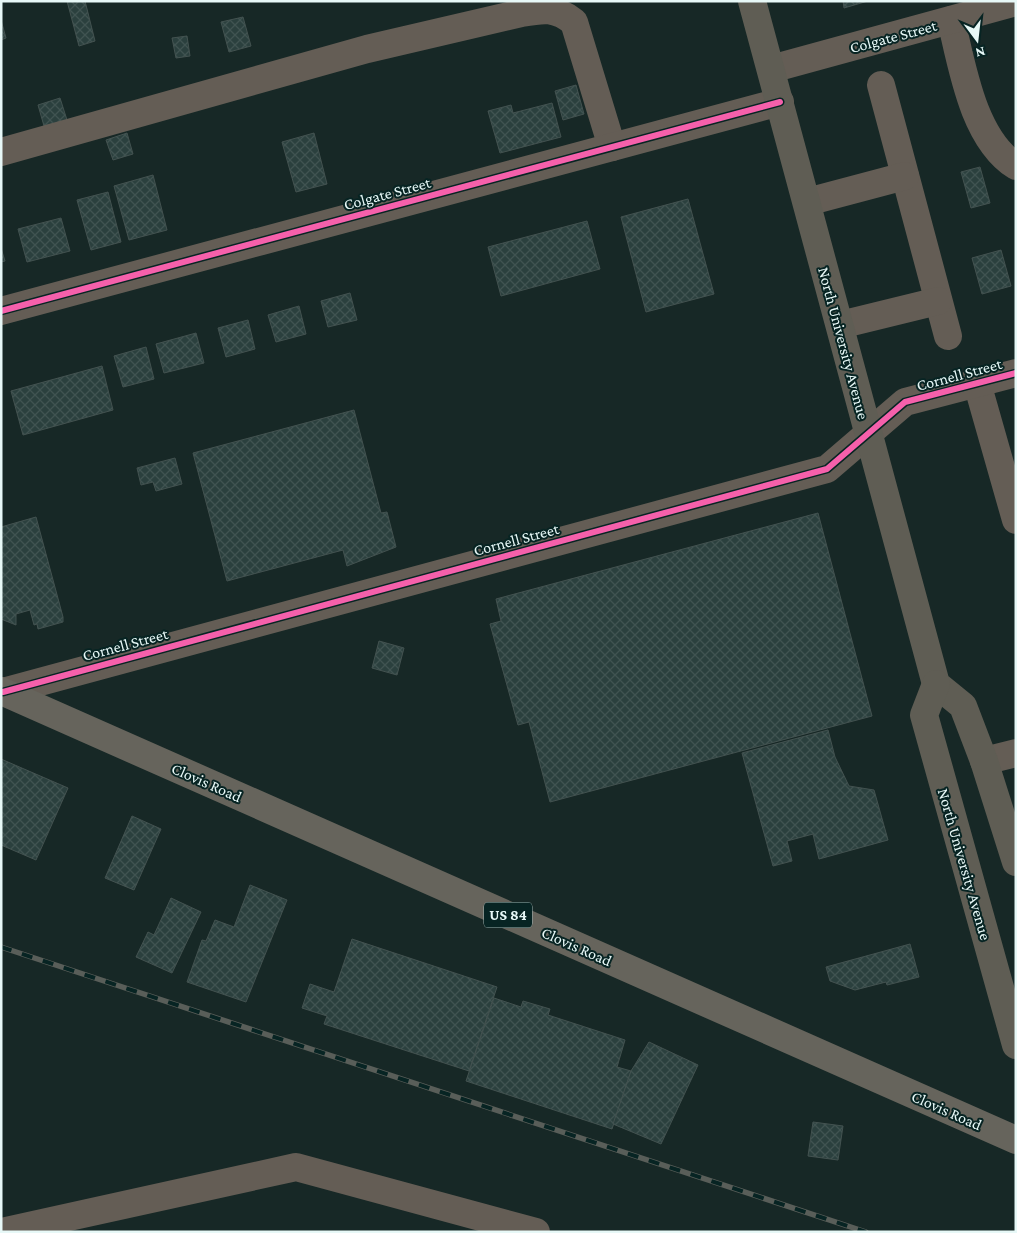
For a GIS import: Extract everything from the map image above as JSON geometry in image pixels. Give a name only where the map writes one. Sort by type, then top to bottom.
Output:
[{"type":"highway","name":"Clovis Road","points":[[2,691],[1016,1140]]},
{"type":"main road","name":"North University Avenue","points":[[752,1],[936,684],[924,715],[1016,1045]]},
{"type":"main road","points":[[936,684],[963,706],[984,761],[1016,862]]},
{"type":"street","name":"Colgate Street","points":[[771,69],[951,20],[983,6],[1016,2]]},
{"type":"street","points":[[1,152],[366,50],[544,9],[562,12],[574,22],[612,147]]},
{"type":"street","points":[[951,20],[965,77],[985,133],[1007,160],[1016,166]]},
{"type":"street","points":[[881,86],[948,336]]},
{"type":"street","name":"Colgate Street","points":[[1,311],[780,102]]},
{"type":"street","points":[[807,202],[905,176]]},
{"type":"street","points":[[840,325],[938,301]]},
{"type":"street","name":"Cornell Street","points":[[2,691],[827,469],[868,432],[906,402],[1016,373]]},
{"type":"street","points":[[977,383],[1016,520]]},
{"type":"street","points":[[984,761],[1016,752]]},
{"type":"street","points":[[1,1232],[296,1167],[536,1232]]},
{"type":"building","points":[[67,1],[85,1],[95,41],[79,46]]},
{"type":"building","points":[[843,1],[868,1],[844,8]]},
{"type":"building","points":[[243,17],[251,46],[229,52],[221,22]]},
{"type":"building","points":[[1,20],[6,38],[1,40]]},
{"type":"building","points":[[187,36],[190,56],[176,58],[172,38]]},
{"type":"building","points":[[576,85],[584,114],[563,120],[555,91]]},
{"type":"building","points":[[60,98],[67,120],[44,126],[38,105]]},
{"type":"building","points":[[552,103],[561,137],[500,153],[488,111],[511,105],[513,113]]},
{"type":"building","points":[[127,133],[133,154],[113,160],[106,140]]},
{"type":"building","points":[[314,133],[327,184],[296,192],[282,142]]},
{"type":"building","points":[[980,167],[990,203],[971,208],[961,172]]},
{"type":"building","points":[[153,175],[167,230],[129,240],[114,186]]},
{"type":"building","points":[[108,192],[121,242],[91,250],[77,200]]},
{"type":"building","points":[[688,199],[714,294],[646,312],[621,217]]},
{"type":"building","points":[[61,218],[70,251],[27,262],[18,229]]},
{"type":"building","points":[[587,221],[600,269],[501,296],[488,247]]},
{"type":"building","points":[[1,248],[5,261],[1,262]]},
{"type":"building","points":[[1001,250],[1011,286],[982,294],[972,258]]},
{"type":"building","points":[[350,293],[357,320],[328,327],[321,301]]},
{"type":"building","points":[[299,306],[306,334],[276,342],[268,315]]},
{"type":"building","points":[[248,320],[255,349],[226,357],[218,328]]},
{"type":"building","points":[[196,333],[204,363],[164,373],[156,344]]},
{"type":"building","points":[[146,347],[154,379],[123,387],[114,356]]},
{"type":"building","points":[[102,366],[113,410],[23,435],[11,391]]},
{"type":"building","points":[[354,410],[381,513],[387,512],[396,547],[347,566],[343,550],[227,581],[193,453]]},
{"type":"building","points":[[175,458],[182,484],[156,491],[153,482],[141,485],[137,468]]},
{"type":"building","points":[[818,513],[872,716],[550,802],[529,722],[518,725],[490,624],[501,621],[496,599]]},
{"type":"building","points":[[36,517],[63,617],[63,622],[38,629],[37,624],[34,625],[30,610],[16,614],[16,625],[1,619],[1,527]]},
{"type":"building","points":[[379,641],[404,648],[397,675],[372,668]]},
{"type":"building","points":[[828,730],[835,757],[849,786],[874,790],[888,840],[819,859],[813,834],[787,841],[792,861],[773,866],[742,753]]},
{"type":"building","points":[[1,759],[68,788],[36,860],[1,845]]},
{"type":"building","points":[[132,816],[161,829],[134,890],[105,878]]},
{"type":"building","points":[[250,885],[287,900],[246,1002],[187,982],[202,940],[206,941],[215,920],[234,927]]},
{"type":"building","points":[[171,898],[201,912],[172,973],[136,957],[148,932],[154,935]]},
{"type":"building","points":[[352,939],[497,987],[469,1071],[324,1024],[327,1016],[302,1008],[310,984],[334,992]]},
{"type":"building","points":[[910,944],[919,977],[887,985],[886,982],[855,990],[830,981],[826,967]]},
{"type":"building","points":[[494,998],[521,1007],[523,1001],[550,1009],[548,1015],[625,1040],[617,1067],[631,1071],[612,1129],[466,1081]]},
{"type":"building","points":[[649,1042],[698,1065],[661,1144],[613,1124],[631,1071]]},
{"type":"building","points":[[813,1122],[843,1126],[838,1160],[808,1156]]},
{"type":"railway","points":[[1,947],[866,1232]]},
{"type":"cycle path","points":[[1,311],[780,102]]},
{"type":"cycle path","points":[[3,692],[827,469],[905,402],[1016,373]]}]
